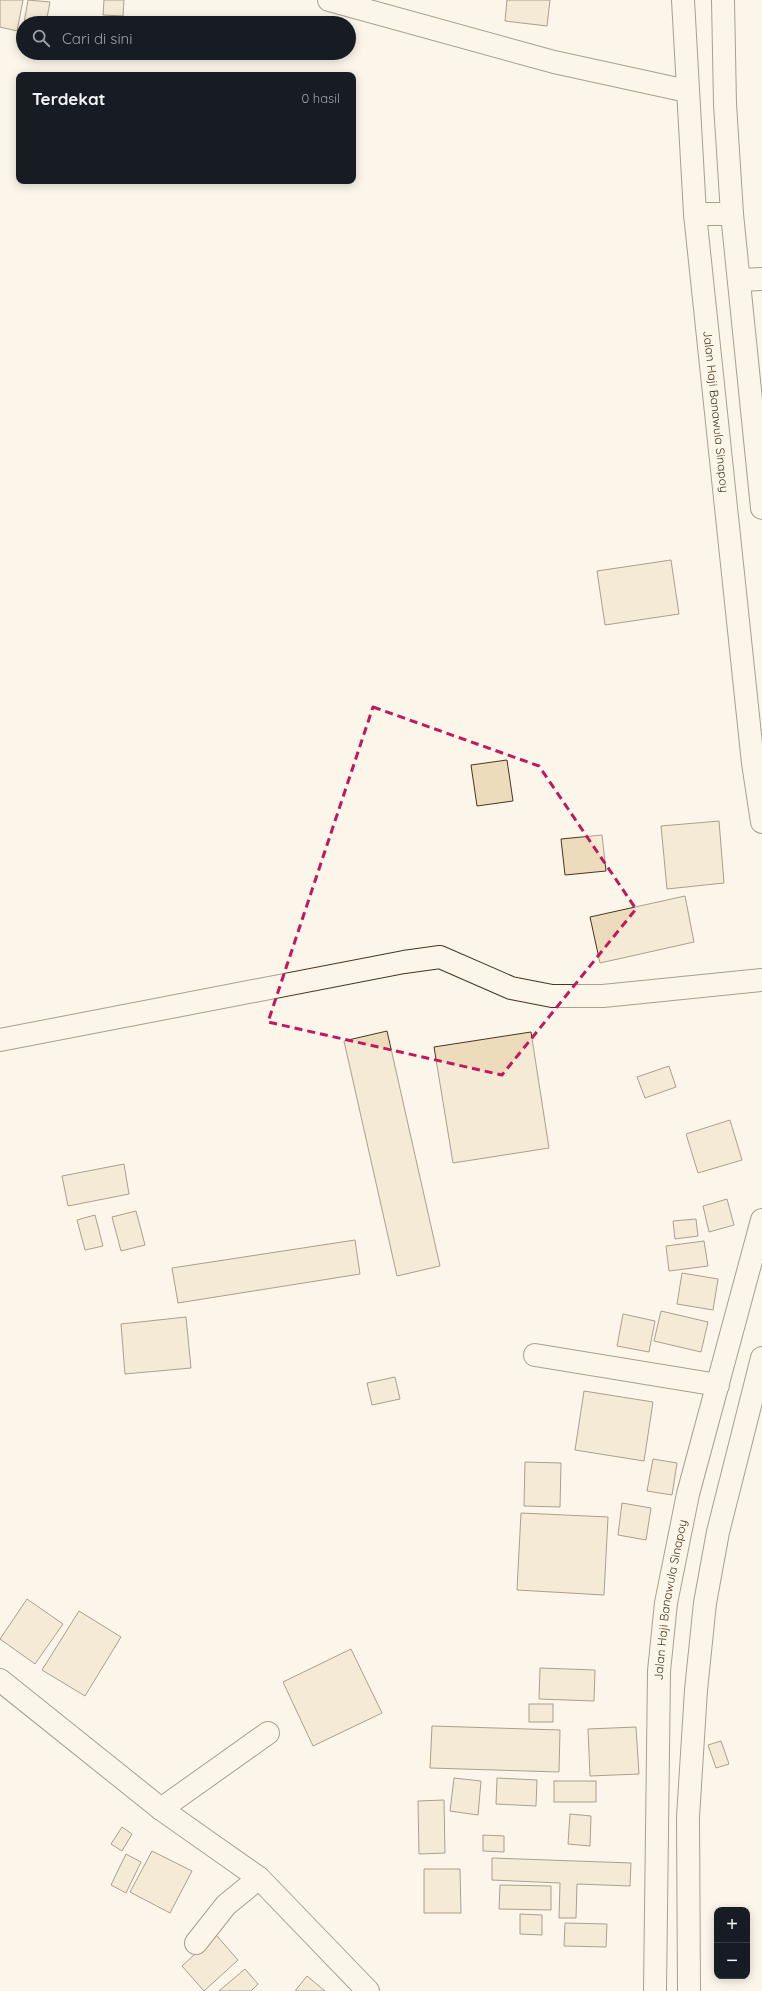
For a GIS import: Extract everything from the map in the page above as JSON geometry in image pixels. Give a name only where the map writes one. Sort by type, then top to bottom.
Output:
[{"type":"main road","points":[[329,0],[554,62],[687,91]]},
{"type":"main road","name":"Jalan Haji Banawula Sinapoy","points":[[683,0],[694,214],[752,755],[762,822]]},
{"type":"main road","points":[[723,0],[725,104],[732,214],[740,280],[762,508]]},
{"type":"main road","points":[[694,214],[732,214]]},
{"type":"main road","points":[[740,280],[762,279]]},
{"type":"main road","points":[[0,1040],[404,962],[440,957],[511,988],[552,996],[603,996],[650,990],[699,988],[762,980]]},
{"type":"main road","name":"Jalan Haji Banawula Sinapoy","points":[[655,1991],[659,1671],[666,1603],[688,1494],[762,1220]]},
{"type":"main road","points":[[535,1355],[718,1385]]},
{"type":"main road","points":[[689,1991],[688,1818],[696,1690],[705,1603],[718,1532],[762,1358]]},
{"type":"main road","points":[[0,1680],[161,1809],[259,1878],[368,1991]]},
{"type":"main road","points":[[161,1809],[268,1733]]},
{"type":"main road","points":[[196,1943],[226,1905],[259,1878]]},
{"type":"highlighted area","points":[[373,707],[539,766],[636,909],[502,1075],[268,1022]]},
{"type":"building","points":[[0,0],[23,0],[20,16],[16,16],[16,31],[0,27]]},
{"type":"building","points":[[28,0],[50,2],[47,16],[25,16]]},
{"type":"building","points":[[104,0],[124,0],[123,16],[103,15]]},
{"type":"building","points":[[507,0],[550,0],[547,26],[505,21]]},
{"type":"building","points":[[671,560],[679,614],[605,625],[597,571]]},
{"type":"building","points":[[507,760],[513,801],[477,806],[471,765]]},
{"type":"building","points":[[719,821],[724,883],[667,889],[661,826]]},
{"type":"building","points":[[602,835],[606,871],[565,875],[561,839]]},
{"type":"building","points":[[685,896],[694,942],[600,963],[590,917]]},
{"type":"building","points":[[387,1031],[440,1266],[397,1276],[344,1041]]},
{"type":"building","points":[[531,1032],[549,1148],[453,1163],[434,1047]]},
{"type":"building","points":[[669,1066],[676,1087],[645,1098],[637,1077]]},
{"type":"building","points":[[730,1120],[742,1160],[698,1173],[686,1134]]},
{"type":"building","points":[[124,1164],[129,1194],[68,1206],[62,1176]]},
{"type":"building","points":[[727,1199],[734,1225],[709,1232],[703,1206]]},
{"type":"building","points":[[136,1211],[145,1245],[121,1251],[112,1217]]},
{"type":"building","points":[[95,1215],[103,1246],[85,1250],[77,1220]]},
{"type":"building","points":[[696,1219],[698,1236],[675,1239],[673,1221]]},
{"type":"building","points":[[355,1240],[360,1274],[178,1303],[172,1268]]},
{"type":"building","points":[[704,1241],[708,1266],[669,1271],[666,1246]]},
{"type":"building","points":[[682,1273],[718,1279],[713,1310],[677,1304]]},
{"type":"building","points":[[661,1311],[708,1322],[701,1352],[654,1341]]},
{"type":"building","points":[[623,1314],[655,1321],[649,1352],[617,1346]]},
{"type":"building","points":[[186,1317],[191,1368],[125,1374],[121,1324]]},
{"type":"building","points":[[395,1377],[400,1399],[372,1405],[367,1383]]},
{"type":"building","points":[[584,1391],[653,1402],[644,1461],[575,1450]]},
{"type":"building","points":[[653,1459],[677,1463],[672,1495],[647,1491]]},
{"type":"building","points":[[525,1462],[561,1463],[560,1507],[524,1506]]},
{"type":"building","points":[[622,1503],[651,1508],[646,1540],[618,1535]]},
{"type":"building","points":[[521,1513],[608,1517],[604,1595],[517,1590]]},
{"type":"building","points":[[27,1599],[63,1624],[35,1664],[0,1639]]},
{"type":"building","points":[[79,1611],[121,1637],[85,1696],[42,1670]]},
{"type":"building","points":[[351,1649],[382,1713],[313,1746],[283,1682]]},
{"type":"building","points":[[540,1668],[595,1670],[594,1701],[539,1699]]},
{"type":"building","points":[[529,1704],[553,1704],[553,1722],[529,1722]]},
{"type":"building","points":[[432,1726],[560,1730],[559,1772],[430,1768]]},
{"type":"building","points":[[636,1727],[639,1774],[590,1776],[588,1729]]},
{"type":"building","points":[[721,1741],[729,1764],[716,1768],[708,1745]]},
{"type":"building","points":[[454,1778],[481,1781],[478,1815],[450,1811]]},
{"type":"building","points":[[497,1778],[537,1780],[536,1806],[496,1804]]},
{"type":"building","points":[[554,1781],[596,1781],[596,1802],[554,1802]]},
{"type":"building","points":[[444,1800],[445,1853],[419,1854],[418,1801]]},
{"type":"building","points":[[570,1814],[591,1816],[590,1846],[568,1844]]},
{"type":"building","points":[[122,1827],[132,1834],[122,1851],[111,1844]]},
{"type":"building","points":[[483,1835],[504,1836],[504,1852],[483,1851]]},
{"type":"building","points":[[152,1851],[192,1871],[170,1913],[130,1892]]},
{"type":"building","points":[[126,1854],[141,1862],[126,1893],[111,1885]]},
{"type":"building","points":[[492,1858],[631,1863],[630,1886],[577,1884],[576,1918],[559,1918],[560,1883],[492,1880]]},
{"type":"building","points":[[424,1869],[460,1869],[461,1913],[424,1913]]},
{"type":"building","points":[[500,1885],[551,1886],[551,1910],[499,1909]]},
{"type":"building","points":[[520,1914],[542,1915],[542,1935],[520,1934]]},
{"type":"building","points":[[565,1923],[607,1924],[606,1947],[564,1946]]},
{"type":"building","points":[[216,1935],[238,1960],[204,1991],[182,1966]]},
{"type":"building","points":[[245,1969],[258,1984],[251,1991],[219,1991]]},
{"type":"building","points":[[307,1976],[325,1991],[295,1991]]}]
